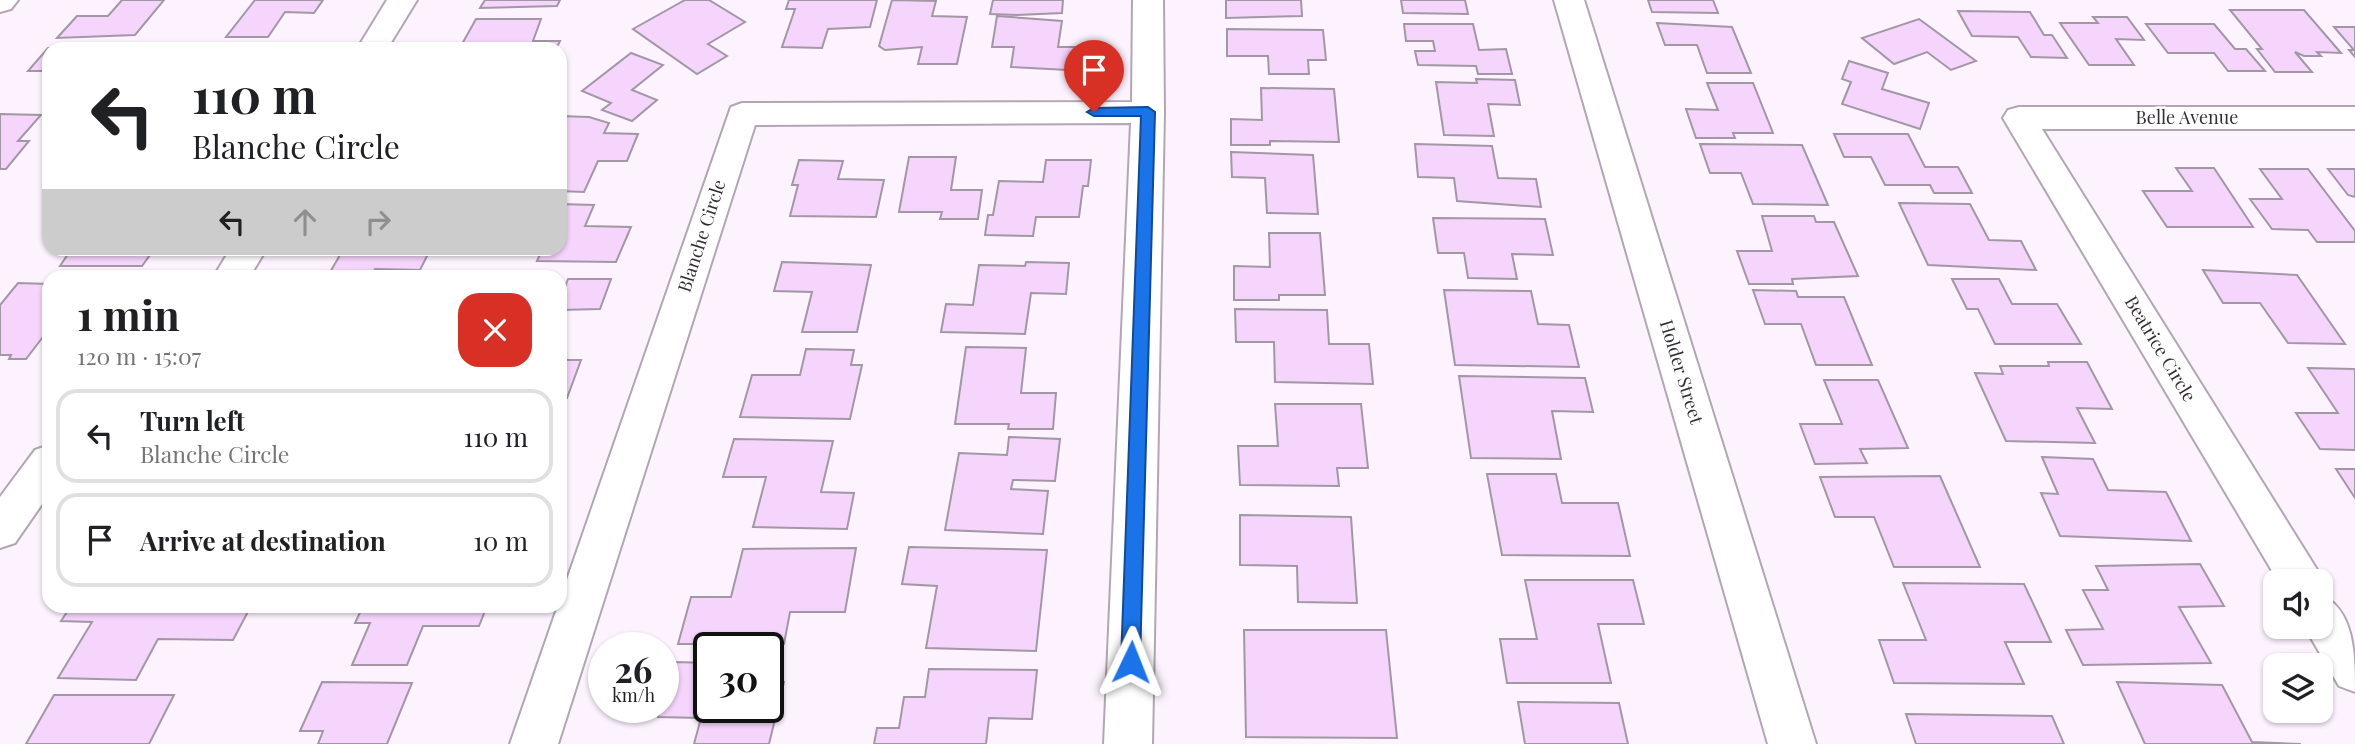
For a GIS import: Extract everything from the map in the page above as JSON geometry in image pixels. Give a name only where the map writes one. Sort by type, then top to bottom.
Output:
[{"type":"street","points":[[376,42],[402,0]]},
{"type":"street","points":[[1128,744],[1148,112],[1148,0]]},
{"type":"street","name":"Holder Street","points":[[1569,0],[1792,744]]},
{"type":"street","name":"Blanche Circle","points":[[534,744],[742,114],[1148,112]]},
{"type":"street","name":"Belle Avenue","points":[[2019,118],[2355,118]]},
{"type":"street","name":"Beatrice Circle","points":[[2019,118],[2294,569]]},
{"type":"street","points":[[0,530],[42,473]]},
{"type":"street","points":[[2333,635],[2355,671]]},
{"type":"building","points":[[122,0],[164,0],[135,35],[57,38],[77,16],[108,16]]},
{"type":"building","points":[[255,0],[323,0],[314,13],[285,12],[268,37],[226,37]]},
{"type":"building","points":[[485,0],[560,0],[557,6],[480,8]]},
{"type":"building","points":[[685,0],[709,0],[745,22],[708,44],[727,56],[697,74],[633,29]]},
{"type":"building","points":[[789,0],[877,0],[870,27],[828,29],[822,48],[782,47],[795,9],[786,9]]},
{"type":"building","points":[[892,0],[936,1],[932,16],[967,17],[957,64],[918,64],[922,47],[885,50],[879,46]]},
{"type":"building","points":[[993,0],[1063,0],[1062,13],[990,14]]},
{"type":"building","points":[[1226,0],[1301,0],[1302,16],[1226,18]]},
{"type":"building","points":[[1401,0],[1465,0],[1468,14],[1403,13]]},
{"type":"building","points":[[1648,0],[1713,0],[1718,13],[1652,12]]},
{"type":"building","points":[[2230,10],[2304,10],[2341,53],[2317,52],[2321,56],[2304,56],[2295,52],[2312,72],[2275,72],[2257,49],[2262,49]]},
{"type":"building","points":[[1958,11],[2030,12],[2044,35],[2052,35],[2067,58],[2031,57],[2018,37],[1972,36]]},
{"type":"building","points":[[997,16],[1062,21],[1058,47],[1088,47],[1086,71],[1011,67],[1014,47],[992,47]]},
{"type":"building","points":[[2093,17],[2127,17],[2144,40],[2116,39],[2134,65],[2089,65],[2060,23],[2098,23]]},
{"type":"building","points":[[476,19],[541,19],[533,41],[560,41],[560,42],[463,42]]},
{"type":"building","points":[[1919,19],[1976,61],[1951,70],[1927,52],[1894,64],[1862,38]]},
{"type":"building","points":[[1657,23],[1732,27],[1751,73],[1707,73],[1697,45],[1665,45]]},
{"type":"building","points":[[1404,24],[1473,24],[1479,50],[1506,49],[1512,74],[1478,74],[1476,66],[1418,65],[1415,51],[1435,51],[1433,41],[1406,41]]},
{"type":"building","points":[[2146,24],[2214,24],[2235,49],[2246,49],[2265,71],[2228,71],[2214,53],[2168,53]]},
{"type":"building","points":[[2334,27],[2355,27],[2355,57],[2349,50],[2354,50]]},
{"type":"building","points":[[1227,29],[1323,30],[1326,60],[1308,60],[1309,74],[1269,74],[1268,56],[1227,56]]},
{"type":"building","points":[[631,53],[663,65],[632,90],[657,100],[632,121],[602,110],[611,103],[582,91]]},
{"type":"building","points":[[42,55],[42,71],[28,71]]},
{"type":"building","points":[[1849,61],[1888,73],[1882,89],[1929,103],[1920,129],[1842,104],[1851,82],[1842,79]]},
{"type":"building","points":[[1476,79],[1515,80],[1520,105],[1488,104],[1494,136],[1444,135],[1436,82],[1477,83]]},
{"type":"building","points":[[1707,83],[1753,83],[1773,133],[1733,133],[1735,138],[1696,138],[1686,109],[1718,110]]},
{"type":"building","points":[[1261,88],[1334,89],[1339,142],[1270,141],[1270,145],[1231,145],[1231,119],[1262,120]]},
{"type":"building","points":[[0,114],[41,115],[18,141],[29,141],[6,169],[0,169]]},
{"type":"building","points":[[567,116],[589,117],[609,123],[604,133],[638,134],[627,161],[598,161],[584,192],[567,191]]},
{"type":"building","points":[[1834,134],[1908,134],[1925,167],[1958,167],[1972,193],[1934,193],[1930,185],[1885,185],[1871,157],[1844,157]]},
{"type":"building","points":[[1415,144],[1492,146],[1498,178],[1536,179],[1541,207],[1457,201],[1454,178],[1418,177]]},
{"type":"building","points":[[1700,144],[1802,145],[1828,205],[1753,204],[1741,173],[1710,173]]},
{"type":"building","points":[[1231,152],[1313,155],[1318,214],[1267,213],[1265,178],[1232,177]]},
{"type":"building","points":[[909,157],[956,157],[951,190],[982,190],[978,219],[940,219],[942,212],[899,212]]},
{"type":"building","points":[[799,160],[843,161],[838,179],[884,180],[876,217],[790,216],[798,185],[792,185]]},
{"type":"building","points":[[1046,160],[1091,160],[1088,186],[1083,186],[1079,217],[1036,217],[1033,236],[985,235],[988,215],[993,215],[999,181],[1043,182]]},
{"type":"building","points":[[2176,168],[2214,168],[2253,227],[2167,227],[2143,191],[2192,191]]},
{"type":"building","points":[[2260,169],[2308,169],[2355,231],[2355,242],[2317,242],[2308,230],[2272,229],[2250,199],[2282,199]]},
{"type":"building","points":[[2328,169],[2355,169],[2355,197],[2348,195]]},
{"type":"building","points":[[1899,203],[1970,204],[1989,240],[2021,241],[2036,270],[1928,265]]},
{"type":"building","points":[[567,204],[594,205],[585,226],[631,227],[616,262],[537,261],[539,256],[567,256]]},
{"type":"building","points":[[1762,216],[1814,216],[1816,222],[1834,222],[1858,276],[1792,279],[1793,284],[1749,284],[1737,251],[1772,251]]},
{"type":"building","points":[[1433,218],[1545,219],[1553,255],[1512,254],[1517,279],[1468,278],[1464,253],[1438,253]]},
{"type":"building","points":[[1269,233],[1320,233],[1325,295],[1279,295],[1279,300],[1234,300],[1234,266],[1270,267]]},
{"type":"building","points":[[67,256],[149,256],[142,266],[60,266]]},
{"type":"building","points":[[339,256],[427,256],[420,270],[331,270]]},
{"type":"building","points":[[782,262],[871,265],[857,332],[802,332],[812,292],[774,291]]},
{"type":"building","points":[[1026,262],[1069,263],[1066,294],[1031,293],[1025,334],[941,332],[946,304],[973,305],[979,265],[1025,266]]},
{"type":"building","points":[[2203,270],[2297,275],[2345,344],[2288,343],[2260,303],[2223,303]]},
{"type":"building","points":[[568,279],[611,279],[600,309],[567,310]]},
{"type":"building","points":[[1952,279],[1999,279],[2012,304],[2057,304],[2081,344],[1995,344],[1978,309],[1967,309]]},
{"type":"building","points":[[18,283],[42,284],[42,338],[26,359],[9,359],[11,355],[0,355],[0,305]]},
{"type":"building","points":[[1444,290],[1531,291],[1538,324],[1569,325],[1579,367],[1455,365]]},
{"type":"building","points":[[1753,290],[1796,291],[1798,297],[1844,297],[1872,365],[1816,365],[1801,324],[1765,324]]},
{"type":"building","points":[[1235,309],[1327,310],[1329,344],[1369,344],[1373,384],[1275,382],[1274,342],[1236,342]]},
{"type":"building","points":[[966,347],[1026,348],[1021,393],[1056,393],[1053,429],[1008,429],[1009,424],[955,424]]},
{"type":"building","points":[[806,349],[854,350],[851,365],[862,365],[850,419],[740,417],[752,375],[800,375]]},
{"type":"building","points":[[567,360],[581,360],[567,398]]},
{"type":"building","points":[[2048,362],[2087,362],[2112,409],[2077,408],[2095,443],[2006,441],[1975,373],[2003,374],[2000,366],[2049,366]]},
{"type":"building","points":[[2308,368],[2355,369],[2355,450],[2320,449],[2296,413],[2338,413]]},
{"type":"building","points":[[1459,376],[1585,378],[1593,412],[1552,411],[1561,459],[1471,458]]},
{"type":"building","points":[[1824,380],[1878,380],[1908,448],[1860,449],[1867,463],[1815,464],[1800,424],[1842,424]]},
{"type":"building","points":[[1275,404],[1361,404],[1368,468],[1337,468],[1339,486],[1240,485],[1238,446],[1278,446]]},
{"type":"building","points":[[1009,437],[1060,439],[1055,481],[1013,480],[1011,489],[1048,491],[1043,534],[945,530],[959,453],[1007,455]]},
{"type":"building","points":[[734,439],[833,441],[821,492],[854,493],[847,529],[753,527],[766,477],[723,477]]},
{"type":"building","points":[[2042,457],[2093,459],[2108,490],[2166,492],[2191,541],[2060,536],[2041,493],[2058,494]]},
{"type":"building","points":[[2336,469],[2355,469],[2355,498]]},
{"type":"building","points":[[1487,474],[1556,474],[1562,503],[1618,503],[1630,556],[1502,555]]},
{"type":"building","points":[[1940,476],[1980,567],[1894,567],[1874,517],[1835,517],[1820,477]]},
{"type":"building","points":[[1240,515],[1351,517],[1357,603],[1298,602],[1297,566],[1240,565]]},
{"type":"building","points":[[909,547],[1047,550],[1036,651],[926,648],[937,586],[902,584]]},
{"type":"building","points":[[856,548],[845,612],[790,612],[784,644],[784,632],[693,632],[693,644],[679,644],[691,597],[731,597],[743,549]]},
{"type":"building","points":[[2200,564],[2224,606],[2179,607],[2211,663],[2083,665],[2066,630],[2103,629],[2083,590],[2108,590],[2096,566]]},
{"type":"building","points":[[1525,580],[1633,580],[1644,624],[1598,624],[1611,683],[1507,683],[1500,639],[1537,639]]},
{"type":"building","points":[[1903,583],[2024,584],[2051,642],[2005,642],[2024,684],[1894,683],[1879,640],[1926,640]]},
{"type":"building","points":[[66,613],[247,613],[233,640],[158,639],[136,680],[58,678],[92,622],[61,621]]},
{"type":"building","points":[[360,613],[484,613],[479,626],[423,626],[407,665],[352,665],[370,623],[355,623]]},
{"type":"building","points":[[1244,630],[1386,630],[1397,738],[1246,737]]},
{"type":"building","points":[[679,662],[693,663],[693,718],[679,717]]},
{"type":"building","points":[[929,669],[1037,670],[1032,719],[989,718],[986,744],[874,744],[877,728],[899,728],[904,697],[925,697]]},
{"type":"building","points":[[322,682],[412,683],[387,744],[318,744],[323,731],[300,731]]},
{"type":"building","points":[[2117,682],[2222,685],[2252,742],[2301,744],[2145,744]]},
{"type":"building","points":[[54,695],[174,695],[149,744],[26,744]]},
{"type":"building","points":[[1518,702],[1619,703],[1628,744],[1525,744]]},
{"type":"building","points":[[1906,714],[2052,716],[2064,744],[1916,744]]},
{"type":"building","points":[[700,723],[774,723],[769,744],[694,744]]},
{"type":"route","points":[[1094,112],[1148,112],[1131,662]]}]
